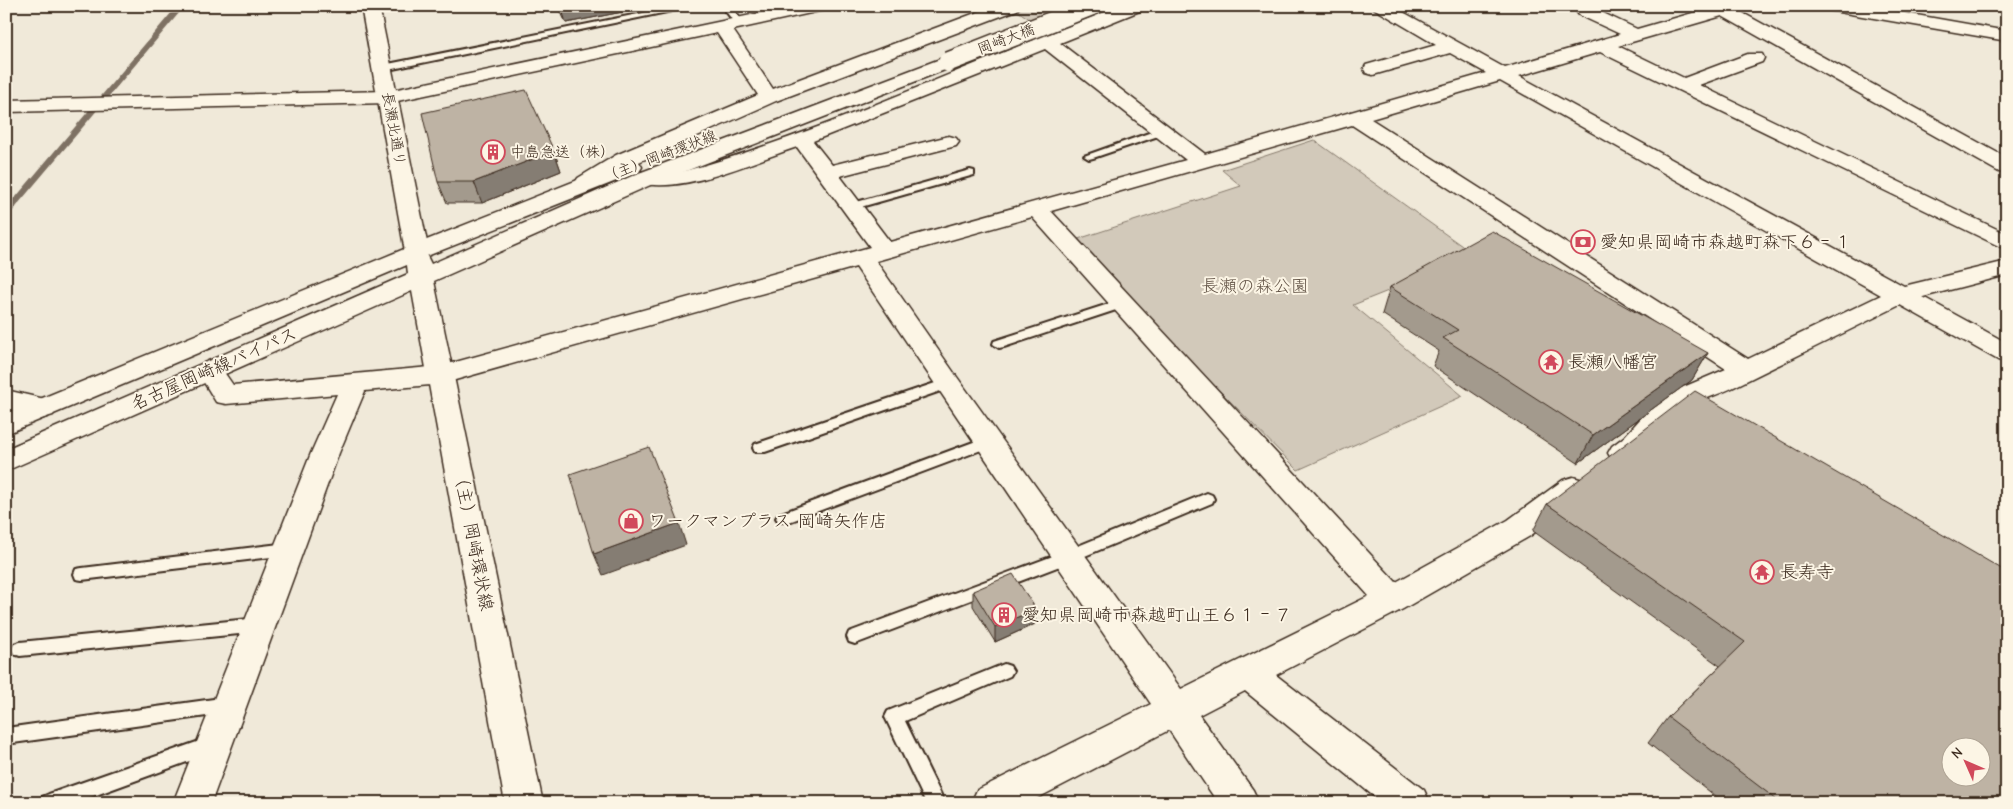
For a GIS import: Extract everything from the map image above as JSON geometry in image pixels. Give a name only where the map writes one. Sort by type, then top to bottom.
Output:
[{"type":"street","name":"長瀬北通り","points":[[370,6],[417,252]]},
{"type":"street","points":[[6,106],[388,97],[820,6]]},
{"type":"street","name":"岡崎大橋","points":[[939,58],[1055,6]]},
{"type":"street","name":"岡崎大橋","points":[[939,58],[1091,6]]},
{"type":"street","points":[[647,178],[680,179],[801,139],[1136,6]]},
{"type":"street","points":[[1379,6],[2007,354]]},
{"type":"street","points":[[1833,6],[2007,36]]},
{"type":"street","points":[[582,185],[624,160],[769,97],[1009,7],[1048,41],[1202,162]]},
{"type":"street","points":[[1601,7],[1586,11],[1635,35]]},
{"type":"street","points":[[210,370],[226,395],[441,375],[1202,162],[1635,35],[1720,8],[2007,167]]},
{"type":"street","points":[[731,25],[769,97]]},
{"type":"street","points":[[1601,45],[2007,243]]},
{"type":"street","points":[[1373,69],[1450,47]]},
{"type":"street","name":"（主）岡崎環状線","points":[[422,278],[647,178],[939,58]]},
{"type":"street","name":"（主）岡崎環状線","points":[[524,803],[417,252],[582,185],[939,58]]},
{"type":"street","points":[[1682,85],[1755,58]]},
{"type":"street","points":[[1355,118],[1746,370]]},
{"type":"street","points":[[801,139],[828,173],[850,207],[873,254],[946,384],[1240,803]]},
{"type":"street","points":[[828,173],[949,142]]},
{"type":"street","points":[[1036,208],[1121,304],[1392,600]]},
{"type":"street","name":"名古屋岡崎線バイパス","points":[[6,424],[417,252]]},
{"type":"street","points":[[990,803],[1176,710],[1246,672],[1392,600],[1519,528],[1634,444],[1658,431],[1670,404],[1746,370],[1900,295],[2007,268]]},
{"type":"street","name":"名古屋岡崎線バイパス","points":[[6,460],[422,278]]},
{"type":"street","points":[[192,803],[288,549],[354,384]]},
{"type":"street","points":[[6,399],[43,408]]},
{"type":"street","points":[[1246,672],[1412,803]]},
{"type":"lane","points":[[383,68],[692,6]]},
{"type":"lane","points":[[726,6],[731,25]]},
{"type":"lane","points":[[1089,156],[1163,131]]},
{"type":"lane","points":[[850,207],[970,174]]},
{"type":"lane","points":[[999,344],[1121,304]]},
{"type":"lane","points":[[760,448],[946,384]]},
{"type":"lane","points":[[784,518],[988,442]]},
{"type":"lane","points":[[855,637],[1067,557],[1207,498]]},
{"type":"lane","points":[[82,574],[288,549]]},
{"type":"lane","points":[[20,648],[259,625]]},
{"type":"lane","points":[[936,803],[894,717],[1004,671]]},
{"type":"lane","points":[[6,736],[229,705]]},
{"type":"lane","points":[[49,803],[214,744]]},
{"type":"green space","points":[[1026,6],[1136,6],[1057,37],[1016,10]]},
{"type":"green space","name":"長瀬の森公園","points":[[1314,140],[1476,256],[1353,305],[1463,396],[1298,470],[1072,241],[1241,186],[1222,170]]},
{"type":"building","name":"中島急送（株）","points":[[526,90],[554,151],[474,182],[438,182],[422,113]]},
{"type":"building","name":"長瀬八幡宮","points":[[1492,231],[1708,353],[1593,435],[1443,338],[1458,330],[1390,287]]},
{"type":"building","name":"長寿寺","points":[[1695,391],[2007,572],[2007,803],[1781,803],[1668,717],[1745,642],[1547,504]]},
{"type":"building","name":"ワークマンプラス 岡崎矢作店","points":[[649,447],[679,523],[594,554],[570,474]]},
{"type":"building","points":[[1013,574],[1036,609],[995,627],[973,591]]},
{"type":"waterway","points":[[14,204],[181,6]]},
{"type":"waterway","points":[[6,213],[15,202]]},
{"type":"place","name":"中島急送（株）","points":[[493,152]]},
{"type":"place","name":"愛知県岡崎市森越町森下６‐１","points":[[1583,242]]},
{"type":"place","name":"長瀬八幡宮","points":[[1551,362]]},
{"type":"place","name":"ワークマンプラス 岡崎矢作店","points":[[631,521]]},
{"type":"place","name":"長寿寺","points":[[1762,572]]},
{"type":"place","name":"愛知県岡崎市森越町山王６１‐７","points":[[1004,615]]}]
